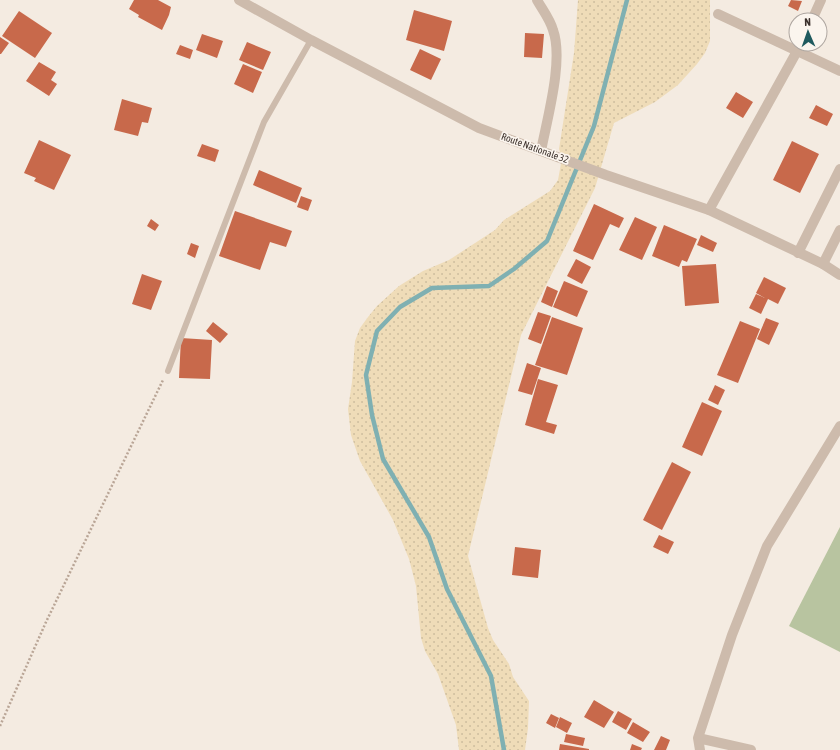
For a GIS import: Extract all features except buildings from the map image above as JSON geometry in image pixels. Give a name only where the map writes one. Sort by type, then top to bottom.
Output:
[{"type":"street","name":"Route Nationale 32","points":[[239,0],[311,40],[479,128],[606,175],[709,210],[823,264],[840,275]]},
{"type":"street","points":[[537,0],[554,30],[556,52],[554,82],[541,151]]},
{"type":"street","points":[[816,12],[821,0]]},
{"type":"street","points":[[718,14],[788,43]]},
{"type":"street","points":[[709,210],[797,52]]},
{"type":"street","points":[[806,52],[840,71]]},
{"type":"street","points":[[798,253],[840,169]]},
{"type":"street","points":[[823,264],[840,230]]},
{"type":"street","points":[[700,750],[698,738],[732,635],[767,546],[840,426]]},
{"type":"street","points":[[698,738],[751,750]]},
{"type":"lane","points":[[168,371],[264,122],[311,40]]},
{"type":"path","points":[[0,726],[46,622],[168,371]]},
{"type":"green space","points":[[840,527],[840,652],[789,626]]},
{"type":"sand","points":[[578,0],[710,0],[710,41],[705,53],[697,64],[678,85],[655,102],[614,123],[595,188],[521,335],[468,556],[488,628],[493,640],[509,664],[513,677],[529,701],[528,728],[525,750],[459,750],[456,725],[438,674],[425,651],[421,638],[416,586],[409,559],[393,520],[360,461],[351,435],[348,409],[352,382],[355,341],[360,328],[368,317],[377,306],[399,286],[423,271],[449,260],[495,230],[504,220],[550,191],[558,180],[562,158],[559,149],[574,53]]},
{"type":"waterway","points":[[504,750],[491,676],[447,589],[429,537],[383,459],[372,415],[366,375],[377,331],[400,307],[432,288],[489,286],[514,269],[547,241],[594,126],[627,0]]}]
